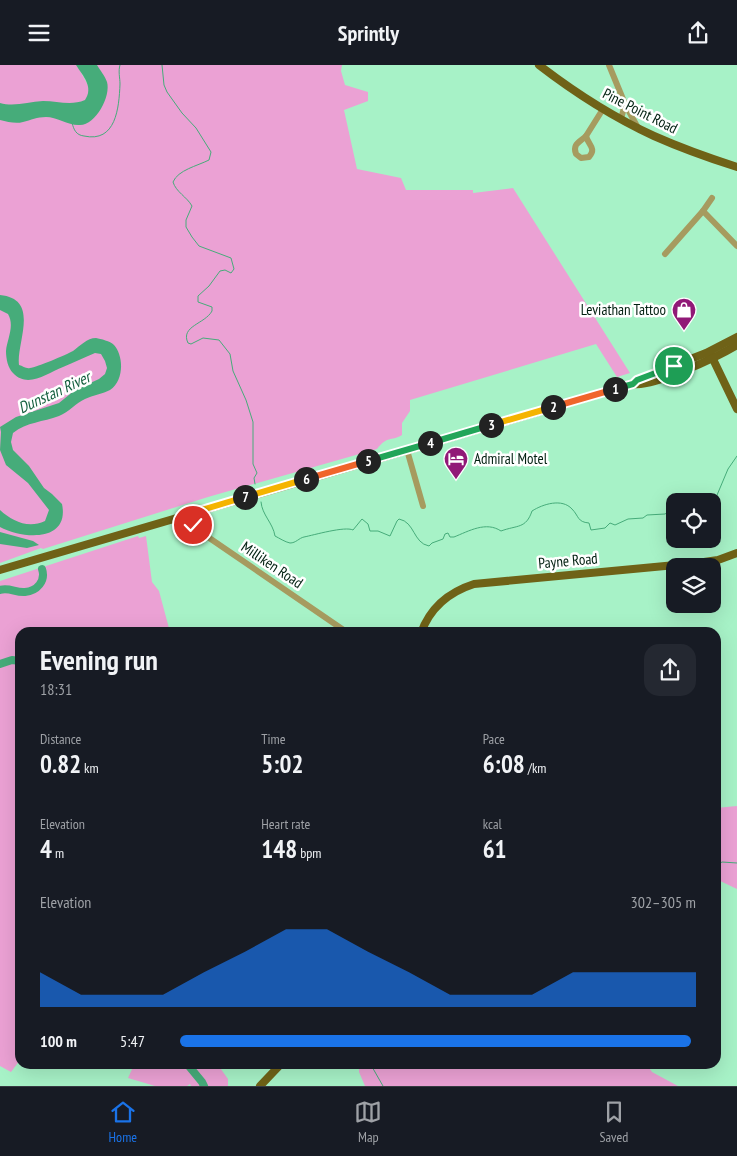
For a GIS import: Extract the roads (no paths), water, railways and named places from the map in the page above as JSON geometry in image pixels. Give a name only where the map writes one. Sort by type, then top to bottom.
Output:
[{"type":"main road","name":"Pine Point Road","points":[[538,65],[603,109],[638,128],[668,142],[737,167]]},
{"type":"main road","points":[[710,355],[737,337]]},
{"type":"main road","points":[[0,570],[633,384],[639,385],[668,376],[710,355],[737,345]]},
{"type":"main road","points":[[710,355],[737,409]]},
{"type":"main road","name":"Payne Road","points":[[424,627],[428,617],[442,601],[457,590],[474,584],[697,563],[718,560],[737,553]]},
{"type":"main road","points":[[260,1086],[276,1069]]},
{"type":"street","points":[[608,65],[625,105],[638,128]]},
{"type":"street","points":[[621,119],[625,105]]},
{"type":"street","points":[[586,136],[603,109]]},
{"type":"street","points":[[665,254],[712,198]]},
{"type":"street","points":[[703,211],[737,246]]},
{"type":"street","points":[[406,450],[423,506]]},
{"type":"street","name":"Milliken Road","points":[[185,515],[202,533],[339,627]]},
{"type":"waterway","points":[[72,123],[76,132],[84,136],[95,137],[109,129],[117,113],[120,65]]},
{"type":"waterway","points":[[162,65],[164,85],[167,92],[196,128],[211,152],[209,160],[183,171],[173,182],[192,206],[186,220],[186,227],[199,246],[231,258],[234,269],[231,273],[225,270],[220,271],[209,286],[198,296],[198,302],[212,307],[212,311],[190,329],[186,337],[188,343],[191,344],[203,338],[219,340],[230,354],[233,371],[246,400],[253,422],[253,464],[257,473],[254,478],[255,484]]},
{"type":"waterway","points":[[718,493],[728,469],[737,456]]},
{"type":"waterway","points":[[261,502],[263,511],[275,536],[290,543],[304,537],[329,531],[353,530],[362,519],[368,524],[370,531],[378,531],[390,536],[399,519],[408,524],[420,541],[429,546],[443,539],[445,534],[448,533],[450,537],[454,537],[483,527],[495,528],[501,531],[524,524],[532,511],[552,503],[568,506],[580,520],[589,523],[591,530],[605,528],[610,523],[615,525],[628,519],[666,513]]},
{"type":"waterway","name":"Dunstan River","points":[[0,590],[6,589],[22,592],[33,590],[42,581],[42,569]]},
{"type":"waterway","name":"Dunstan River","points":[[0,664],[15,660]]},
{"type":"waterway","name":"Dunstan River","points":[[721,863],[737,863]]},
{"type":"waterway","points":[[191,1069],[204,1086]]},
{"type":"waterway","points":[[373,1069],[383,1086]]},
{"type":"place","name":"Leviathan Tattoo","points":[[684,331]]},
{"type":"place","name":"Admiral Motel","points":[[456,480]]}]
